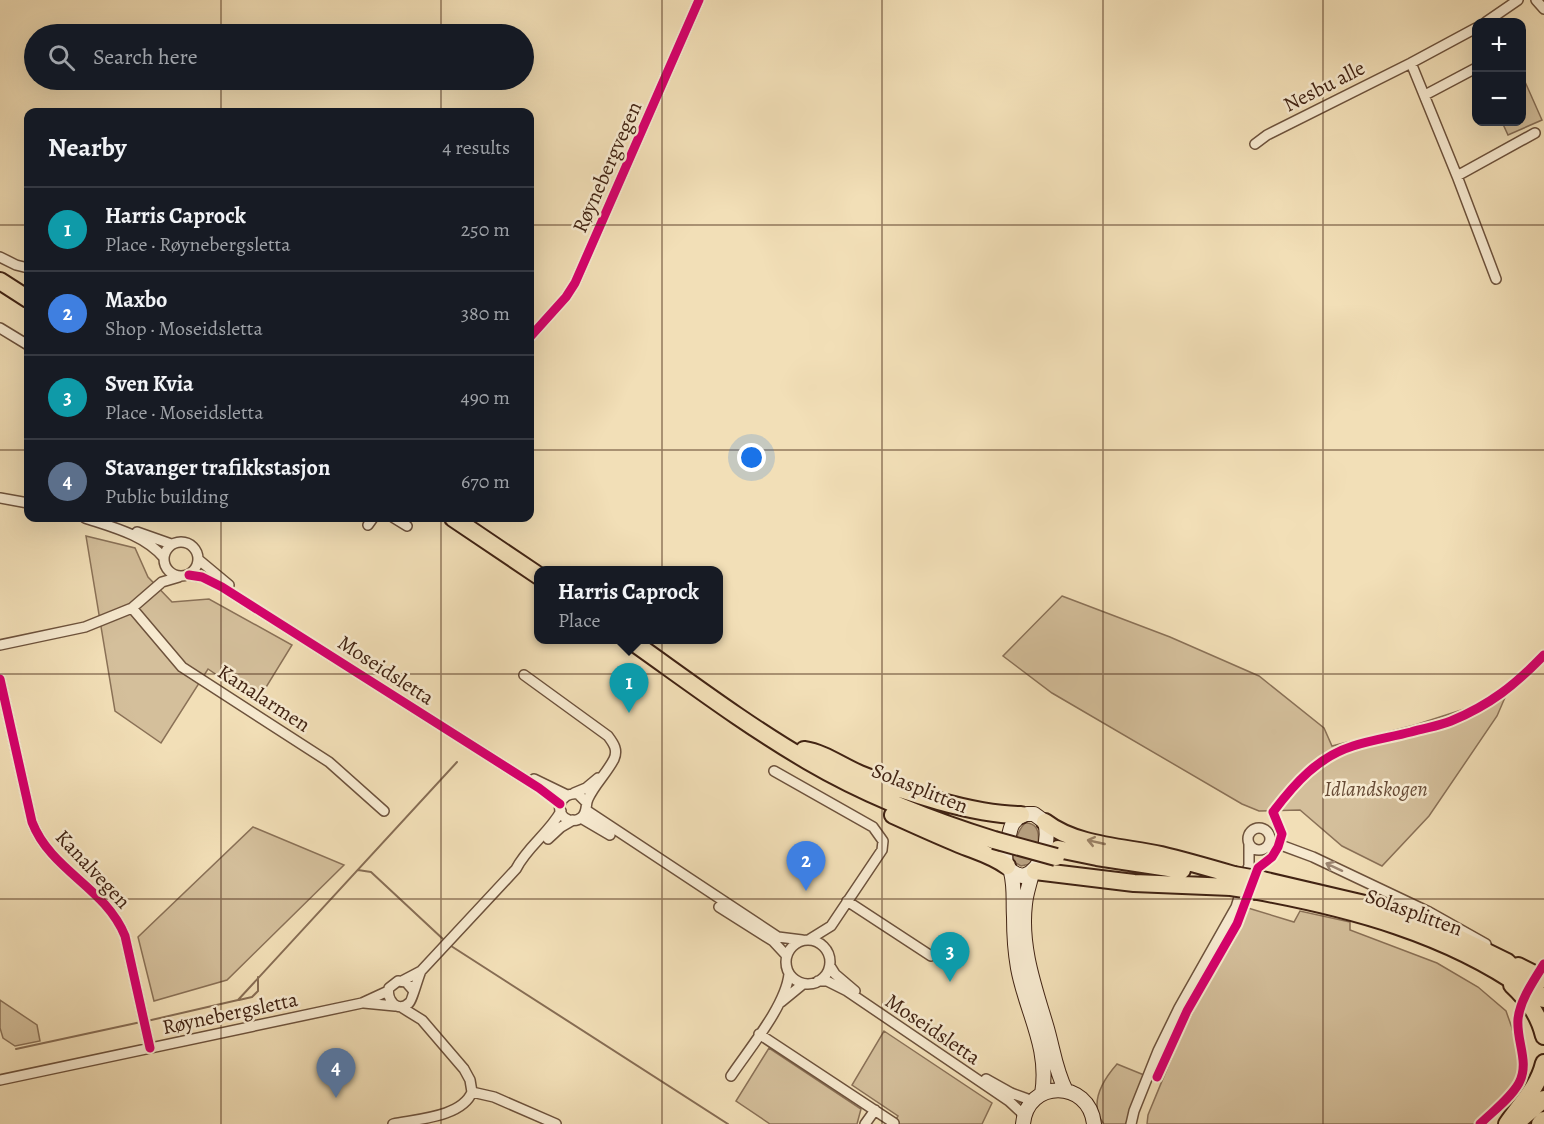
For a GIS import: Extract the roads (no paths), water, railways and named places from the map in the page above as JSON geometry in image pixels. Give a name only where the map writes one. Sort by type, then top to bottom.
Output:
[{"type":"highway","points":[[0,279],[24,296]]},
{"type":"highway","points":[[0,291],[24,306]]},
{"type":"highway","points":[[459,522],[534,573]]},
{"type":"highway","points":[[476,522],[540,566]]},
{"type":"highway","name":"Solasplitten","points":[[637,644],[754,727],[809,762],[918,814],[1057,853],[1233,881]]},
{"type":"highway","name":"Solasplitten","points":[[650,644],[729,701],[804,750],[874,786],[995,837]]},
{"type":"highway","points":[[754,727],[762,737],[827,780],[889,813],[986,854],[1009,869]]},
{"type":"highway","points":[[804,750],[816,752],[851,770],[902,789],[971,809],[1022,816]]},
{"type":"highway","points":[[1045,822],[1053,829],[1068,835],[1163,856],[1233,881],[1259,886]]},
{"type":"highway","points":[[1033,872],[1134,883],[1233,881]]},
{"type":"highway","name":"Solasplitten","points":[[1259,886],[1407,930],[1466,954],[1500,963]]},
{"type":"highway","name":"Solasplitten","points":[[1259,886],[1348,900],[1413,920],[1500,963],[1520,985],[1544,1001]]},
{"type":"highway","points":[[1500,963],[1544,979]]},
{"type":"highway","points":[[1500,963],[1529,1002],[1544,1036]]},
{"type":"highway","points":[[1507,1124],[1532,1092],[1539,1080],[1544,1063]]},
{"type":"highway","points":[[1515,1124],[1544,1099]]},
{"type":"highway","points":[[1540,1124],[1544,1120]]},
{"type":"street","name":"Røynebergvegen","points":[[534,333],[566,297],[575,283],[699,0]]},
{"type":"street","points":[[1492,18],[1518,0]]},
{"type":"street","points":[[1536,0],[1544,9]]},
{"type":"street","name":"Nesbu alle","points":[[1255,144],[1267,135],[1472,30]]},
{"type":"street","points":[[1411,63],[1496,279]]},
{"type":"street","points":[[1425,95],[1472,70]]},
{"type":"street","points":[[1457,176],[1535,133]]},
{"type":"street","points":[[0,257],[24,267]]},
{"type":"street","points":[[0,328],[24,343]]},
{"type":"street","points":[[0,492],[24,497]]},
{"type":"street","points":[[0,498],[24,502]]},
{"type":"street","points":[[95,522],[136,537],[159,551],[170,573],[184,576]]},
{"type":"street","points":[[113,522],[171,544]]},
{"type":"street","points":[[400,522],[407,526]]},
{"type":"street","points":[[0,645],[85,627],[132,608],[156,588],[162,582],[184,576],[196,569],[199,560],[197,550],[190,543],[180,541],[171,544],[165,552],[161,581],[156,588]]},
{"type":"street","name":"Moseidsletta","points":[[184,576],[202,577],[222,586],[539,788],[560,808],[565,817],[582,813],[582,796],[542,783],[225,582],[199,560]]},
{"type":"street","name":"Kanalarmen","points":[[132,608],[182,667],[329,762],[384,811]]},
{"type":"street","points":[[393,1124],[454,1110],[468,1101],[472,1092],[470,1080],[464,1069],[422,1020],[389,1000],[388,992],[392,984],[421,971],[516,869],[561,827],[582,813],[616,754],[614,743],[608,736],[524,675]]},
{"type":"street","name":"Kanalvegen","points":[[0,679],[36,833],[51,854],[102,900],[119,922],[125,936],[150,1048]]},
{"type":"street","points":[[516,869],[519,862],[550,829],[560,808],[571,794],[586,788],[609,769]]},
{"type":"street","points":[[774,771],[873,827],[883,841],[882,850],[831,926],[826,949]]},
{"type":"street","points":[[582,813],[606,825],[778,937],[806,939],[822,944],[830,957],[828,972],[818,981],[803,984],[779,1004]]},
{"type":"street","points":[[582,813],[604,830],[773,941],[786,954]]},
{"type":"street","points":[[1024,1119],[1037,1097],[1044,1063],[1040,1041],[1019,970],[1014,930],[1015,892],[1004,854],[1011,826],[1022,816],[1034,814],[1045,822],[1046,836],[1025,903],[1027,959],[1057,1070],[1066,1091]]},
{"type":"street","points":[[1131,1124],[1134,1111],[1168,1029],[1236,907],[1249,865],[1249,844],[1250,833],[1257,829],[1266,831],[1270,841],[1268,847],[1256,850],[1249,844]]},
{"type":"street","points":[[1270,841],[1313,857],[1444,919],[1485,943],[1500,963]]},
{"type":"street","points":[[961,845],[984,857],[1001,870],[1010,887],[1014,906]]},
{"type":"street","points":[[1249,865],[1262,850]]},
{"type":"street","points":[[1009,869],[1023,876],[1033,872]]},
{"type":"street","points":[[847,901],[931,956]]},
{"type":"street","points":[[731,1076],[779,1004],[788,983],[789,974],[785,961],[790,948],[831,926]]},
{"type":"street","name":"Moseidsletta","points":[[830,966],[849,987],[962,1064],[1011,1093],[1037,1097]]},
{"type":"street","points":[[398,1006],[409,1004],[421,971]]},
{"type":"street","points":[[789,974],[803,984]]},
{"type":"street","points":[[402,981],[409,984],[422,1020]]},
{"type":"street","name":"Moseidsletta","points":[[818,981],[827,981],[846,991],[1009,1101],[1024,1119]]},
{"type":"street","name":"Røynebergsletta","points":[[0,1080],[362,1003],[388,992]]},
{"type":"street","name":"Røynebergsletta","points":[[362,1003],[398,1006]]},
{"type":"street","points":[[759,1034],[894,1122]]},
{"type":"street","points":[[1037,1097],[1054,1090],[1066,1091],[1085,1102],[1092,1113],[1094,1124]]},
{"type":"street","points":[[472,1092],[494,1097],[556,1124]]},
{"type":"street","points":[[865,1124],[874,1110]]},
{"type":"waterway","points":[[147,1021],[238,1000],[457,762]]},
{"type":"waterway","points":[[358,870],[371,872],[444,940]]},
{"type":"waterway","points":[[448,944],[728,1124]]},
{"type":"waterway","points":[[239,1000],[252,997],[258,991],[258,977]]},
{"type":"waterway","points":[[16,1049],[141,1022]]},
{"type":"place","name":"Harris Caprock","points":[[629,713]]},
{"type":"place","name":"Maxbo","points":[[806,891]]},
{"type":"place","name":"Sven Kvia","points":[[950,982]]},
{"type":"place","name":"Stavanger trafikkstasjon","points":[[336,1098]]},
{"type":"park label","name":"Idlandskogen","points":[[1376,789]]}]
